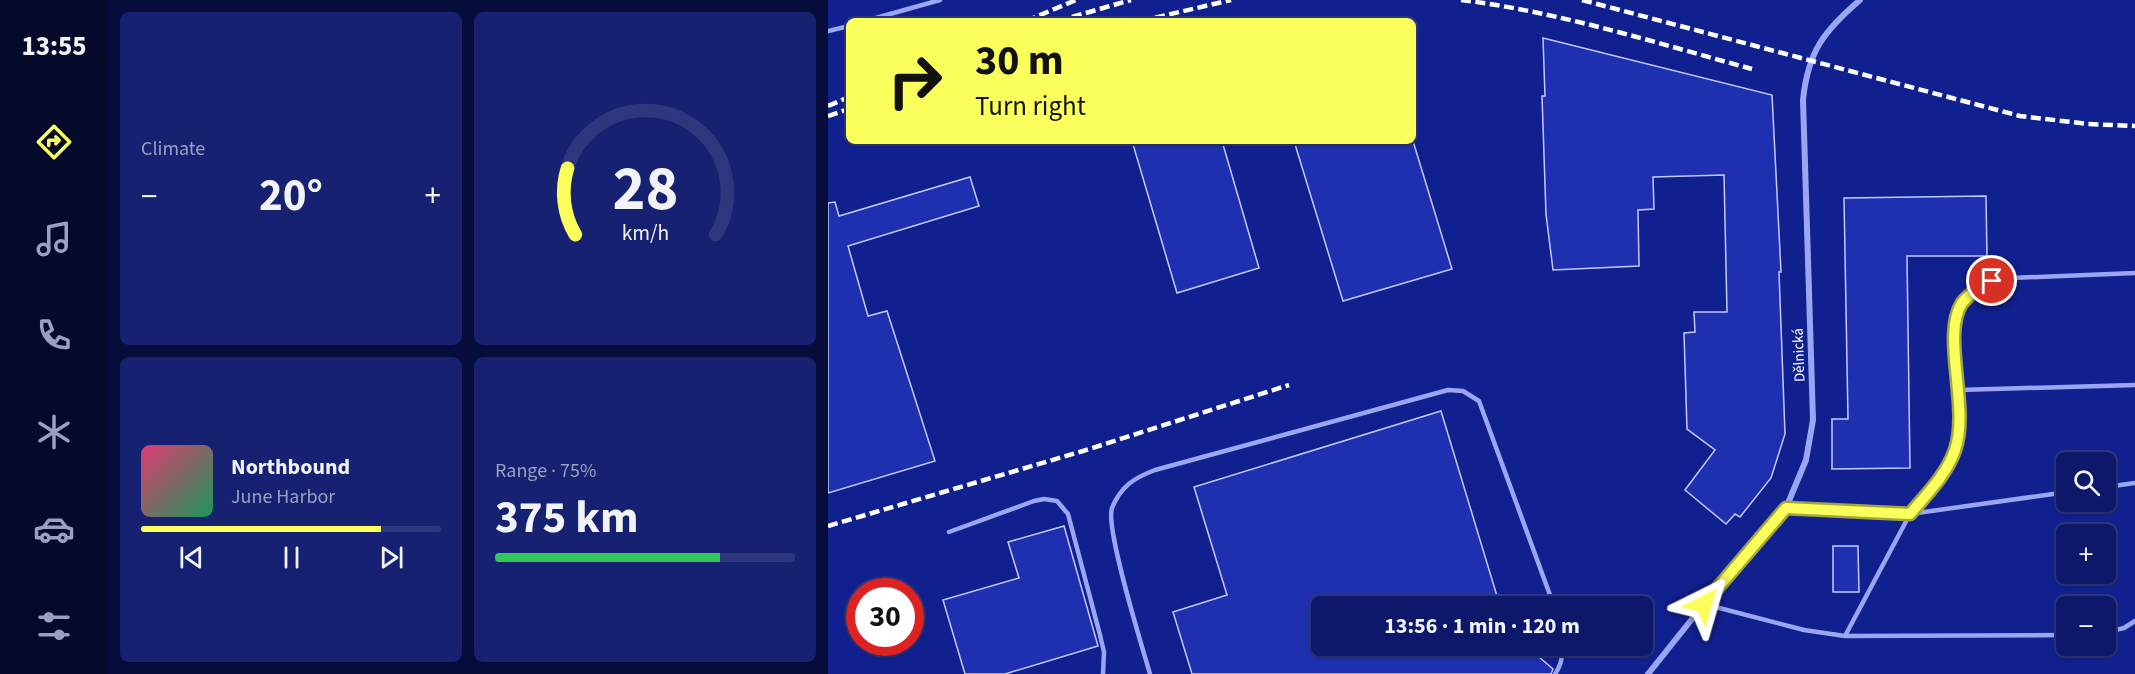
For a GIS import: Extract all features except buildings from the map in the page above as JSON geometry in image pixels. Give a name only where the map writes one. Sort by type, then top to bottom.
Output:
[{"type":"street","name":"Dělnická","points":[[1648,674],[1786,508],[1806,460],[1813,420],[1803,100],[1811,62],[1826,32],[1860,0]]},
{"type":"lane","points":[[876,18],[940,0]]},
{"type":"lane","points":[[828,32],[846,27]]},
{"type":"lane","points":[[1845,636],[1910,514],[1944,471],[1955,449],[1959,390],[1954,323],[1962,303],[1976,290],[1992,281],[2011,278],[2135,273]]},
{"type":"lane","points":[[1959,390],[2135,385]]},
{"type":"lane","points":[[1150,674],[1113,538],[1111,511],[1121,493],[1134,478],[1155,470],[1448,390],[1463,391],[1479,401],[1550,596]]},
{"type":"lane","points":[[2116,486],[2135,483]]},
{"type":"lane","points":[[1786,508],[1910,514],[2056,494]]},
{"type":"lane","points":[[949,532],[1034,501],[1044,499],[1057,501],[1068,514],[1095,613],[1104,652],[1103,674]]},
{"type":"lane","points":[[1704,604],[1804,630],[1845,636],[2056,635]]},
{"type":"lane","points":[[2116,630],[2135,621]]},
{"type":"lane","points":[[1555,674],[1559,668],[1561,656]]},
{"type":"railway","points":[[1033,18],[1076,0]]},
{"type":"railway","points":[[1068,18],[1131,0]]},
{"type":"railway","points":[[1154,18],[1231,0]]},
{"type":"railway","points":[[1461,0],[1571,20],[1752,69]]},
{"type":"railway","points":[[1582,0],[2020,116],[2088,124],[2135,126]]},
{"type":"railway","points":[[828,106],[846,98]]},
{"type":"railway","points":[[828,116],[846,110]]},
{"type":"railway","points":[[828,526],[1083,451],[1289,385]]},
{"type":"route","points":[[1704,604],[1786,508],[1910,514],[1944,471],[1955,449],[1959,390],[1954,323],[1962,303],[1976,290],[1992,281]]}]
